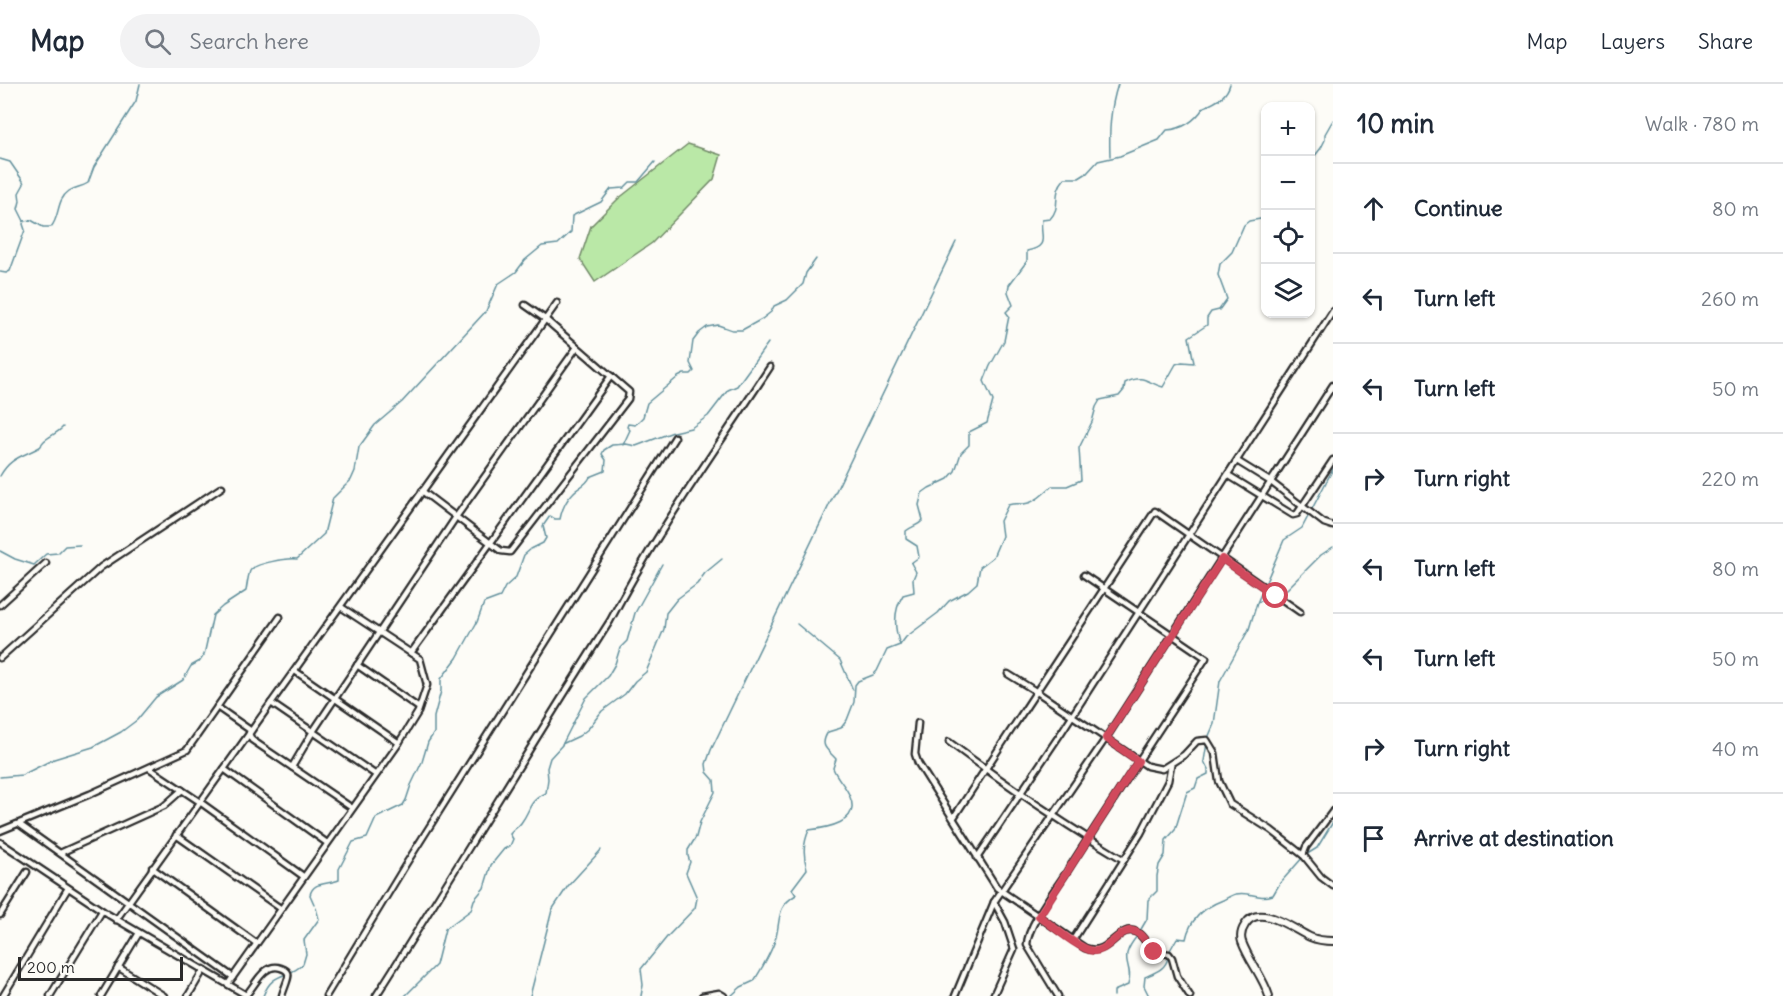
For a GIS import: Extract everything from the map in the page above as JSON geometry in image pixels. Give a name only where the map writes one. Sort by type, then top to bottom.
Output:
[{"type":"main road","points":[[1269,996],[1266,984],[1242,942],[1241,933],[1246,921],[1258,915],[1271,916],[1312,938],[1333,941]]},
{"type":"street","points":[[116,920],[558,303]]},
{"type":"street","points":[[422,491],[501,551],[510,552],[628,399],[629,392],[545,319],[525,305]]},
{"type":"street","points":[[977,858],[1022,793],[1333,311]]},
{"type":"street","points":[[292,767],[456,517],[577,347]]},
{"type":"street","points":[[376,996],[610,621],[676,508],[770,367]]},
{"type":"street","points":[[411,653],[610,376]]},
{"type":"street","points":[[955,996],[994,902],[1106,738],[1333,385]]},
{"type":"street","points":[[326,996],[406,864],[675,437]]},
{"type":"street","points":[[1227,475],[1293,515],[1297,514],[1303,506],[1333,460]]},
{"type":"street","points":[[1237,461],[1271,482],[1324,523],[1333,526]]},
{"type":"street","points":[[0,658],[101,567],[222,488]]},
{"type":"street","points":[[954,817],[984,768],[1037,692],[1155,511],[1300,612]]},
{"type":"street","points":[[0,605],[46,562]]},
{"type":"street","points":[[1058,996],[1027,945],[1028,937],[1088,838],[1206,658],[1084,575]]},
{"type":"street","points":[[228,984],[399,743],[419,708],[427,685],[420,659],[341,607]]},
{"type":"street","points":[[0,831],[187,750],[280,617]]},
{"type":"street","points":[[357,665],[419,708]]},
{"type":"street","points":[[294,671],[399,743]]},
{"type":"street","points":[[1008,674],[1138,761],[1154,768],[1162,769],[1171,765],[1197,741],[1207,740],[1215,753],[1219,781],[1230,804],[1271,830],[1303,855],[1321,877],[1333,886]]},
{"type":"street","points":[[271,703],[376,775]]},
{"type":"street","points":[[217,707],[250,730],[252,740],[352,808]]},
{"type":"street","points":[[918,723],[915,754],[918,763],[997,888],[1073,940],[1094,951],[1100,950],[1119,935],[1131,931],[1138,934],[1154,952],[1168,954],[1172,958],[1177,976],[1190,996]]},
{"type":"street","points":[[949,741],[984,768],[1124,860]]},
{"type":"street","points":[[1073,940],[1124,860],[1168,781],[1171,765]]},
{"type":"street","points":[[149,768],[303,876]]},
{"type":"street","points":[[224,769],[327,843]]},
{"type":"street","points":[[60,853],[164,806],[182,790]]},
{"type":"street","points":[[1303,855],[1306,847],[1333,811]]},
{"type":"street","points":[[19,824],[232,977]]},
{"type":"street","points":[[176,835],[280,908]]},
{"type":"street","points":[[0,842],[116,920],[204,969],[245,995],[267,970],[276,967],[284,969],[288,973],[282,996]]},
{"type":"street","points":[[152,868],[256,943]]},
{"type":"street","points":[[0,915],[27,872]]},
{"type":"street","points":[[3,996],[68,888]]},
{"type":"street","points":[[0,898],[8,903]]},
{"type":"street","points":[[993,996],[1014,949],[1005,922],[994,902]]},
{"type":"street","points":[[51,996],[102,911]]},
{"type":"street","points":[[101,996],[140,933]]},
{"type":"street","points":[[118,967],[164,996]]},
{"type":"street","points":[[188,996],[204,969]]},
{"type":"street","points":[[702,996],[719,993],[724,996]]},
{"type":"green space","points":[[688,144],[721,155],[714,179],[652,243],[595,282],[580,259],[591,226],[618,199]]},
{"type":"waterway","points":[[24,221],[31,220],[43,227],[51,227],[65,195],[88,183],[94,167],[136,101],[140,84]]},
{"type":"waterway","points":[[1110,156],[1111,120],[1118,84]]},
{"type":"waterway","points":[[900,645],[896,613],[903,595],[914,592],[913,579],[916,572],[911,563],[919,557],[917,546],[906,539],[906,531],[923,520],[919,505],[922,493],[948,479],[955,471],[961,453],[969,445],[969,432],[987,423],[993,401],[984,381],[1004,341],[1009,316],[1006,312],[1013,305],[1008,292],[1009,285],[1027,261],[1027,251],[1042,243],[1042,220],[1050,219],[1054,214],[1061,184],[1065,178],[1079,178],[1098,161],[1120,156],[1159,140],[1167,130],[1179,128],[1188,123],[1204,107],[1223,95],[1230,84]]},
{"type":"waterway","points":[[1315,156],[1321,148],[1325,134],[1333,120]]},
{"type":"waterway","points":[[0,159],[10,162],[23,181],[24,184],[19,193],[18,209],[24,221],[25,230],[10,271],[0,272]]},
{"type":"waterway","points":[[0,777],[22,775],[54,759],[93,747],[121,732],[137,720],[156,697],[183,680],[191,666],[200,661],[204,655],[213,615],[246,591],[250,571],[264,563],[297,559],[324,534],[333,498],[351,480],[355,471],[359,447],[375,425],[402,402],[486,311],[498,284],[516,272],[525,260],[542,246],[558,244],[571,232],[572,216],[601,202],[611,189],[624,188],[630,182],[638,182],[655,162]]},
{"type":"waterway","points":[[731,996],[741,987],[754,981],[769,954],[776,937],[782,909],[796,895],[792,889],[807,869],[804,850],[809,830],[832,826],[851,813],[850,797],[833,768],[836,759],[825,747],[824,741],[828,732],[841,728],[847,720],[854,702],[855,685],[877,671],[887,650],[900,645],[906,637],[938,613],[949,601],[968,591],[977,583],[980,567],[993,557],[1002,536],[1000,521],[1008,505],[1027,504],[1039,498],[1052,486],[1067,486],[1081,480],[1079,448],[1100,400],[1119,396],[1124,390],[1125,383],[1131,380],[1141,379],[1163,387],[1176,364],[1194,363],[1189,337],[1207,325],[1207,318],[1211,312],[1219,310],[1227,299],[1218,275],[1220,264],[1232,252],[1244,225],[1249,221],[1261,219]]},
{"type":"waterway","points":[[641,996],[643,985],[641,969],[695,908],[697,898],[686,873],[690,862],[688,850],[715,792],[714,780],[707,772],[706,764],[711,750],[956,242]]},
{"type":"waterway","points":[[623,445],[630,430],[627,427],[628,424],[635,425],[643,417],[647,403],[678,377],[694,371],[690,363],[693,341],[699,333],[707,327],[718,325],[732,330],[742,330],[762,319],[771,312],[774,306],[787,300],[803,284],[806,273],[816,259]]},
{"type":"waterway","points":[[314,904],[310,895],[314,887],[339,880],[339,869],[353,842],[367,838],[376,818],[403,805],[428,742],[434,733],[434,717],[441,691],[441,679],[457,658],[477,622],[484,603],[500,597],[505,587],[516,577],[524,555],[543,543],[546,538],[543,526],[550,516],[560,519],[573,493],[590,477],[605,471],[606,460],[602,454],[604,450],[612,445],[636,446],[691,428],[708,416],[728,390],[737,386],[768,343]]},
{"type":"waterway","points":[[0,476],[12,462],[40,447],[46,439],[63,427]]},
{"type":"waterway","points":[[1208,738],[1214,724],[1220,681],[1249,629],[1257,603],[1284,540],[1302,528],[1333,469]]},
{"type":"waterway","points":[[0,551],[34,565],[46,554],[58,553],[65,546],[80,545]]},
{"type":"waterway","points":[[1278,595],[1284,592],[1321,555],[1333,547]]},
{"type":"waterway","points":[[562,744],[588,729],[602,711],[625,694],[646,672],[664,629],[666,613],[677,599],[697,584],[705,573],[722,559]]},
{"type":"waterway","points":[[405,996],[436,965],[445,929],[471,910],[474,900],[484,888],[491,865],[504,849],[510,846],[513,839],[510,834],[521,823],[536,799],[546,793],[547,768],[550,758],[562,745],[586,698],[608,676],[615,664],[620,648],[627,641],[635,613],[662,564]]},
{"type":"waterway","points":[[1258,602],[1273,597]]},
{"type":"waterway","points":[[797,624],[840,660],[853,690]]},
{"type":"waterway","points":[[1140,931],[1147,919],[1148,900],[1157,891],[1157,876],[1159,865],[1165,855],[1166,840],[1175,830],[1187,792],[1195,788],[1198,779],[1208,774],[1204,761],[1207,743]]},
{"type":"waterway","points":[[1169,952],[1177,938],[1186,939],[1195,919],[1210,906],[1236,894],[1263,897],[1273,895],[1280,883],[1304,856],[1317,848],[1333,822]]},
{"type":"waterway","points":[[530,996],[552,910],[568,886],[601,850]]},
{"type":"waterway","points":[[263,996],[276,978],[298,969],[303,964],[306,954],[304,940],[319,919],[316,908]]},
{"type":"waterway","points":[[1114,996],[1114,991],[1128,985],[1128,951],[1138,935]]},
{"type":"waterway","points":[[1149,996],[1144,986],[1145,977],[1163,967],[1168,957]]},
{"type":"route","points":[[1154,952],[1138,934],[1131,931],[1119,935],[1108,945],[1094,951],[1085,948],[1039,916],[1138,761],[1106,738],[1222,559],[1276,596]]}]
